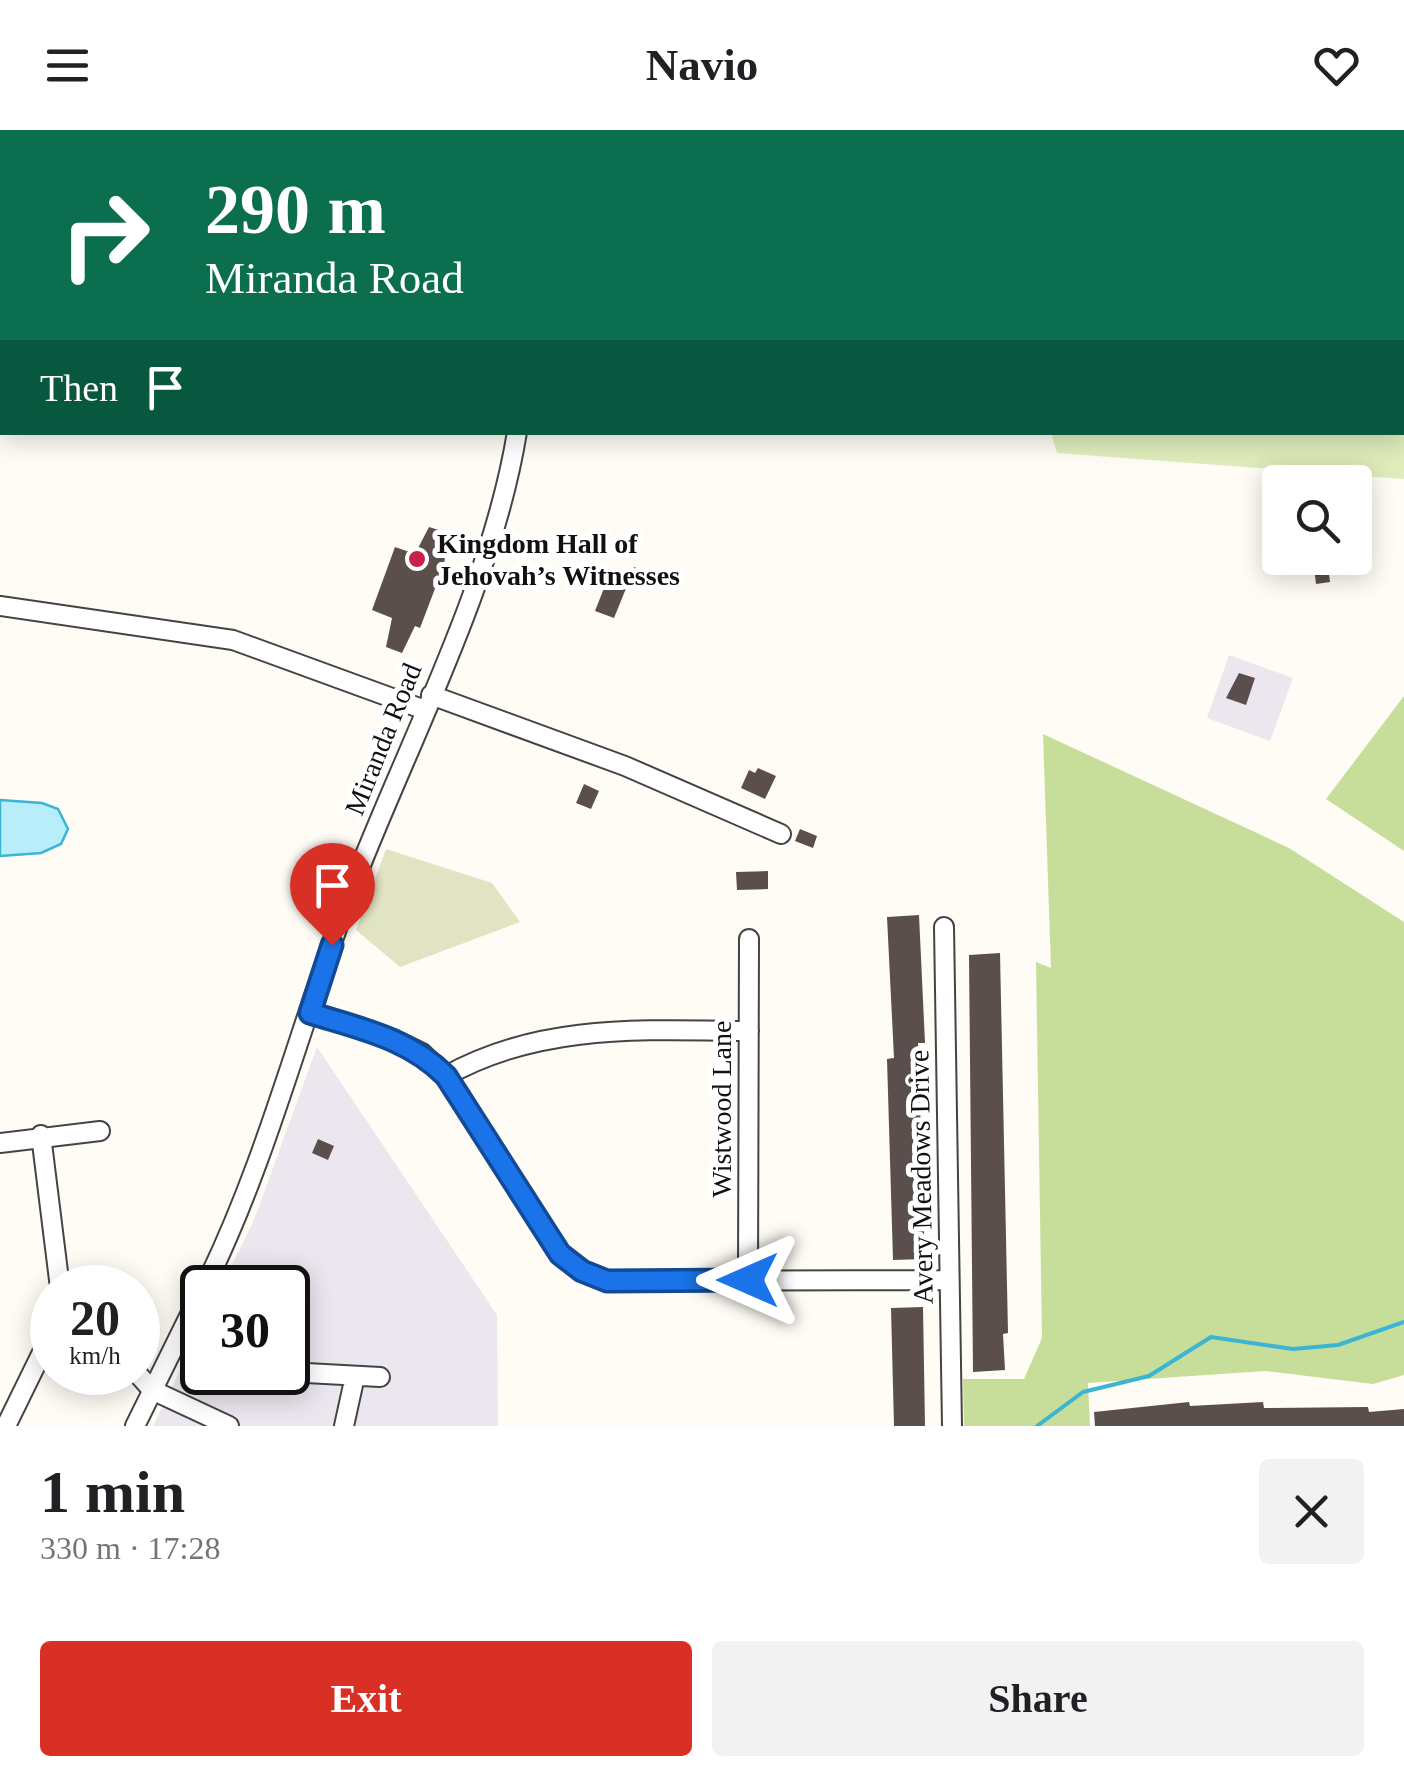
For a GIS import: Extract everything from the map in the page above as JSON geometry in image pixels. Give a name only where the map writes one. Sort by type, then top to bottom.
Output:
[{"type":"street","name":"Miranda Road","points":[[214,1265],[253,1181],[357,875],[490,538],[516,435]]},
{"type":"street","points":[[0,606],[233,640],[625,766],[781,834]]},
{"type":"street","name":"Avery Meadows Drive","points":[[944,927],[952,1426]]},
{"type":"street","name":"Wistwood Lane","points":[[748,1280],[749,939]]},
{"type":"street","points":[[310,1013],[393,1039],[422,1053],[446,1076],[560,1254],[582,1271],[607,1281],[949,1280]]},
{"type":"street","points":[[446,1076],[474,1061],[566,1035],[601,1030],[749,1032]]},
{"type":"street","points":[[0,1142],[100,1131]]},
{"type":"street","points":[[41,1135],[57,1265]]},
{"type":"street","name":"Miranda Road","points":[[160,1374],[180,1334]]},
{"type":"street","points":[[310,1373],[380,1377]]},
{"type":"street","points":[[344,1426],[355,1376]]},
{"type":"street","points":[[6,1426],[30,1377]]},
{"type":"street","points":[[160,1394],[229,1426]]},
{"type":"street","name":"Miranda Road","points":[[135,1426],[150,1395]]},
{"type":"shaded area","points":[[1229,655],[1293,678],[1270,741],[1207,718]]},
{"type":"shaded area","points":[[317,1047],[497,1315],[498,1426],[153,1426],[180,1370],[180,1395],[310,1395],[310,1265],[232,1265],[254,1220]]},
{"type":"green space","points":[[1052,435],[1404,435],[1404,479],[1372,477],[1372,465],[1262,465],[1262,468],[1057,453]]},
{"type":"green space","points":[[1404,696],[1404,851],[1326,799]]},
{"type":"green space","points":[[1043,734],[1289,848],[1404,922],[1404,1375],[1373,1384],[1265,1371],[1088,1383],[1090,1426],[964,1426],[963,1379],[1024,1379],[1042,1338],[1036,962],[1051,968]]},
{"type":"green space","points":[[386,849],[492,883],[520,922],[400,967],[356,930]]},
{"type":"water","points":[[0,800],[42,803],[58,809],[68,829],[61,844],[41,853],[0,856]]},
{"type":"building","points":[[429,527],[448,533],[444,565],[420,628],[415,626],[402,653],[386,647],[392,618],[372,610],[395,547],[415,554]]},
{"type":"building","points":[[634,567],[648,573],[642,587],[628,582]]},
{"type":"building","points":[[1315,575],[1329,575],[1330,582],[1316,584]]},
{"type":"building","points":[[608,578],[627,586],[614,618],[595,611]]},
{"type":"building","points":[[1239,673],[1255,678],[1246,705],[1226,698]]},
{"type":"building","points":[[758,768],[776,776],[765,799],[741,788],[749,770],[755,773]]},
{"type":"building","points":[[584,784],[599,791],[591,809],[576,803]]},
{"type":"building","points":[[800,829],[817,836],[813,848],[795,841]]},
{"type":"building","points":[[768,871],[768,889],[737,890],[736,872]]},
{"type":"building","points":[[919,915],[925,1043],[918,1043],[925,1259],[893,1260],[887,1059],[894,1058],[887,917]]},
{"type":"building","points":[[1000,953],[1008,1333],[1003,1334],[1005,1370],[973,1372],[969,955]]},
{"type":"building","points":[[318,1139],[334,1146],[328,1160],[312,1153]]},
{"type":"building","points":[[923,1307],[925,1426],[894,1426],[891,1308]]},
{"type":"building","points":[[1189,1402],[1190,1406],[1263,1402],[1264,1408],[1368,1407],[1369,1412],[1404,1409],[1404,1426],[1095,1426],[1094,1412]]},
{"type":"waterway","points":[[1037,1426],[1083,1392],[1149,1376],[1211,1337],[1293,1349],[1338,1345],[1404,1322]]},
{"type":"place","name":"Kingdom Hall of Jehovah’s Witnesses","points":[[417,559]]},
{"type":"route","points":[[332,945],[310,1013],[393,1039],[422,1053],[446,1076],[560,1254],[582,1271],[607,1281],[748,1280]]}]
